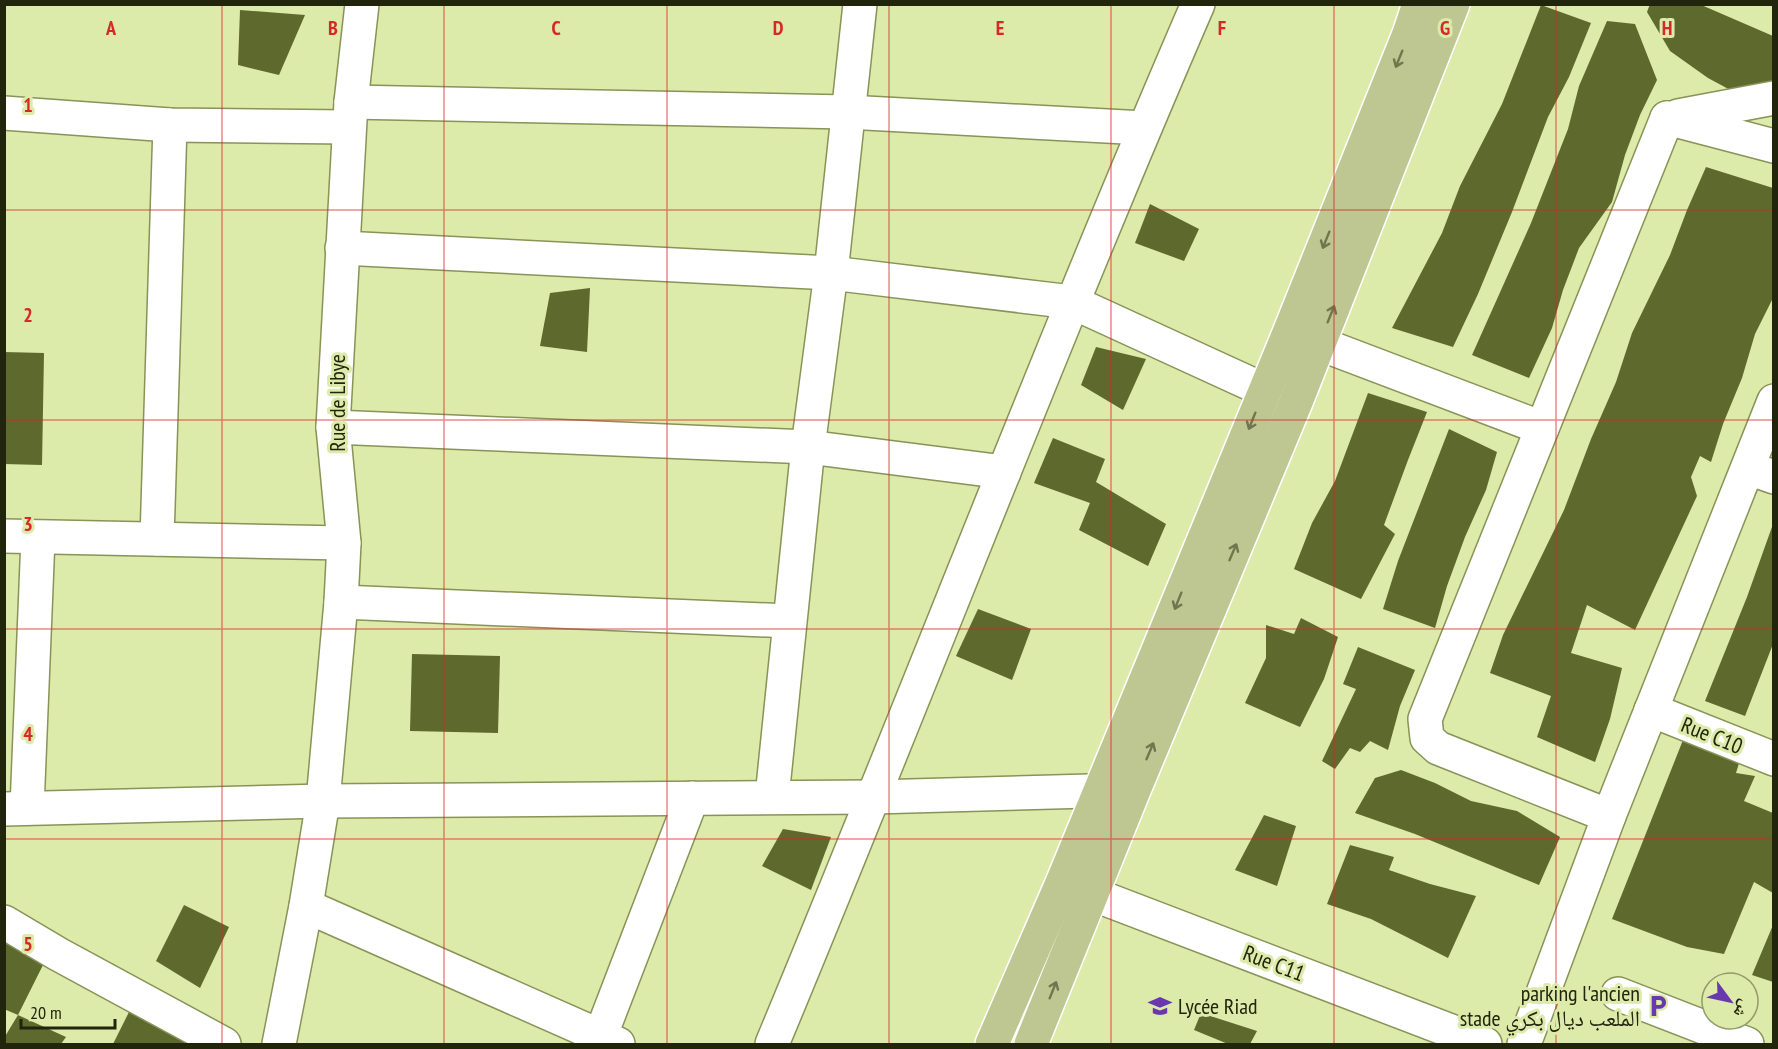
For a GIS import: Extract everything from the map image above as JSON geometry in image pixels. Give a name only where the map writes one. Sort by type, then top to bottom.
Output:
[{"type":"main road","points":[[1030,1044],[1077,888],[1099,792],[1289,333],[1419,4]]},
{"type":"main road","points":[[992,1044],[1077,888],[1134,790],[1296,402],[1453,4]]},
{"type":"street","name":"Rue de Libye","points":[[279,1044],[306,906],[323,801],[341,602],[344,543],[333,427],[350,115],[362,4]]},
{"type":"street","points":[[772,797],[808,447],[831,273],[860,4]]},
{"type":"street","points":[[772,1044],[874,797],[1072,302],[1198,4]]},
{"type":"street","points":[[1667,118],[1773,98]]},
{"type":"street","points":[[4,113],[170,125],[350,115],[847,112],[1144,128]]},
{"type":"street","points":[[1667,118],[1773,146]]},
{"type":"street","points":[[1609,816],[1438,748],[1427,738],[1425,719],[1667,118]]},
{"type":"street","points":[[157,539],[170,125]]},
{"type":"street","points":[[342,248],[831,273],[1072,302],[1264,390],[1296,402]]},
{"type":"street","points":[[1289,333],[1542,428]]},
{"type":"street","points":[[1524,1044],[1609,816],[1652,710],[1761,472],[1773,401]]},
{"type":"street","points":[[333,427],[808,447],[1004,472]]},
{"type":"street","points":[[4,536],[344,543]]},
{"type":"street","points":[[38,538],[16,809],[323,801],[874,797],[1134,790]]},
{"type":"street","points":[[341,602],[789,621]]},
{"type":"street","name":"Rue C10","points":[[1652,710],[1773,759]]},
{"type":"street","points":[[306,906],[609,1041],[692,798]]},
{"type":"street","name":"Rue C11","points":[[1077,888],[1485,1044]]},
{"type":"street","points":[[4,922],[224,1044]]},
{"type":"street","points":[[1618,994],[1747,1044]]},
{"type":"building","points":[[1650,4],[1699,4],[1773,36],[1773,95],[1749,100],[1708,78],[1670,51],[1647,12]]},
{"type":"building","points":[[1541,5],[1591,23],[1569,77],[1548,117],[1478,294],[1453,347],[1392,328],[1442,233],[1460,186],[1502,104]]},
{"type":"building","points":[[240,10],[305,15],[279,75],[238,65]]},
{"type":"building","points":[[1607,21],[1635,24],[1657,80],[1640,115],[1625,155],[1612,202],[1579,248],[1552,328],[1529,378],[1472,355],[1531,223],[1568,129],[1579,86]]},
{"type":"building","points":[[1706,167],[1773,188],[1773,298],[1755,334],[1742,378],[1723,424],[1711,462],[1700,456],[1691,477],[1697,496],[1635,630],[1587,605],[1571,653],[1622,668],[1610,719],[1595,762],[1537,737],[1551,696],[1490,673],[1503,635],[1564,510],[1616,382],[1632,333],[1670,255]]},
{"type":"building","points":[[1150,204],[1199,229],[1184,261],[1135,243]]},
{"type":"building","points":[[590,288],[587,352],[540,346],[550,293]]},
{"type":"building","points":[[1096,347],[1146,359],[1123,410],[1081,385]]},
{"type":"building","points":[[4,352],[44,353],[42,465],[4,464]]},
{"type":"building","points":[[1368,393],[1427,412],[1384,525],[1395,534],[1361,599],[1294,569],[1312,523],[1335,481]]},
{"type":"building","points":[[1449,429],[1497,452],[1486,490],[1447,586],[1435,628],[1383,609],[1398,561]]},
{"type":"building","points":[[1053,438],[1105,459],[1096,482],[1166,524],[1148,566],[1079,530],[1090,503],[1034,483]]},
{"type":"building","points":[[1773,524],[1773,644],[1745,716],[1705,701],[1747,597]]},
{"type":"building","points":[[978,609],[1031,629],[1012,680],[956,656]]},
{"type":"building","points":[[1301,618],[1338,637],[1324,679],[1300,727],[1245,703],[1266,658],[1266,625],[1294,634]]},
{"type":"building","points":[[1358,647],[1415,670],[1400,706],[1388,750],[1370,741],[1360,752],[1350,748],[1335,769],[1322,761],[1356,689],[1343,684]]},
{"type":"building","points":[[412,654],[500,656],[498,733],[410,731]]},
{"type":"building","points":[[1683,740],[1740,760],[1736,773],[1755,776],[1744,801],[1773,813],[1773,893],[1754,882],[1724,954],[1687,947],[1612,919]]},
{"type":"building","points":[[1401,770],[1435,783],[1471,801],[1517,811],[1560,837],[1539,885],[1415,834],[1355,813],[1375,778]]},
{"type":"building","points":[[1264,815],[1296,826],[1277,886],[1235,870]]},
{"type":"building","points":[[783,829],[831,837],[811,890],[762,866]]},
{"type":"building","points":[[1350,845],[1394,857],[1389,870],[1476,896],[1448,958],[1371,919],[1327,904]]},
{"type":"building","points":[[184,905],[229,927],[200,988],[156,961]]},
{"type":"building","points":[[1773,925],[1773,982],[1760,978],[1760,971],[1754,971]]},
{"type":"building","points":[[4,940],[45,961],[18,1015],[4,1009]]},
{"type":"building","points":[[130,1010],[196,1044],[113,1044]]},
{"type":"building","points":[[1201,1013],[1257,1031],[1250,1044],[1228,1044],[1194,1030]]},
{"type":"building","points":[[18,1015],[66,1037],[61,1044],[4,1044],[4,1038]]},
{"type":"place","name":"Lycée Riad","points":[[1160,1006]]},
{"type":"place","name":"parking l'ancien stade الملعب ديال بكري","points":[[1658,1006]]}]
